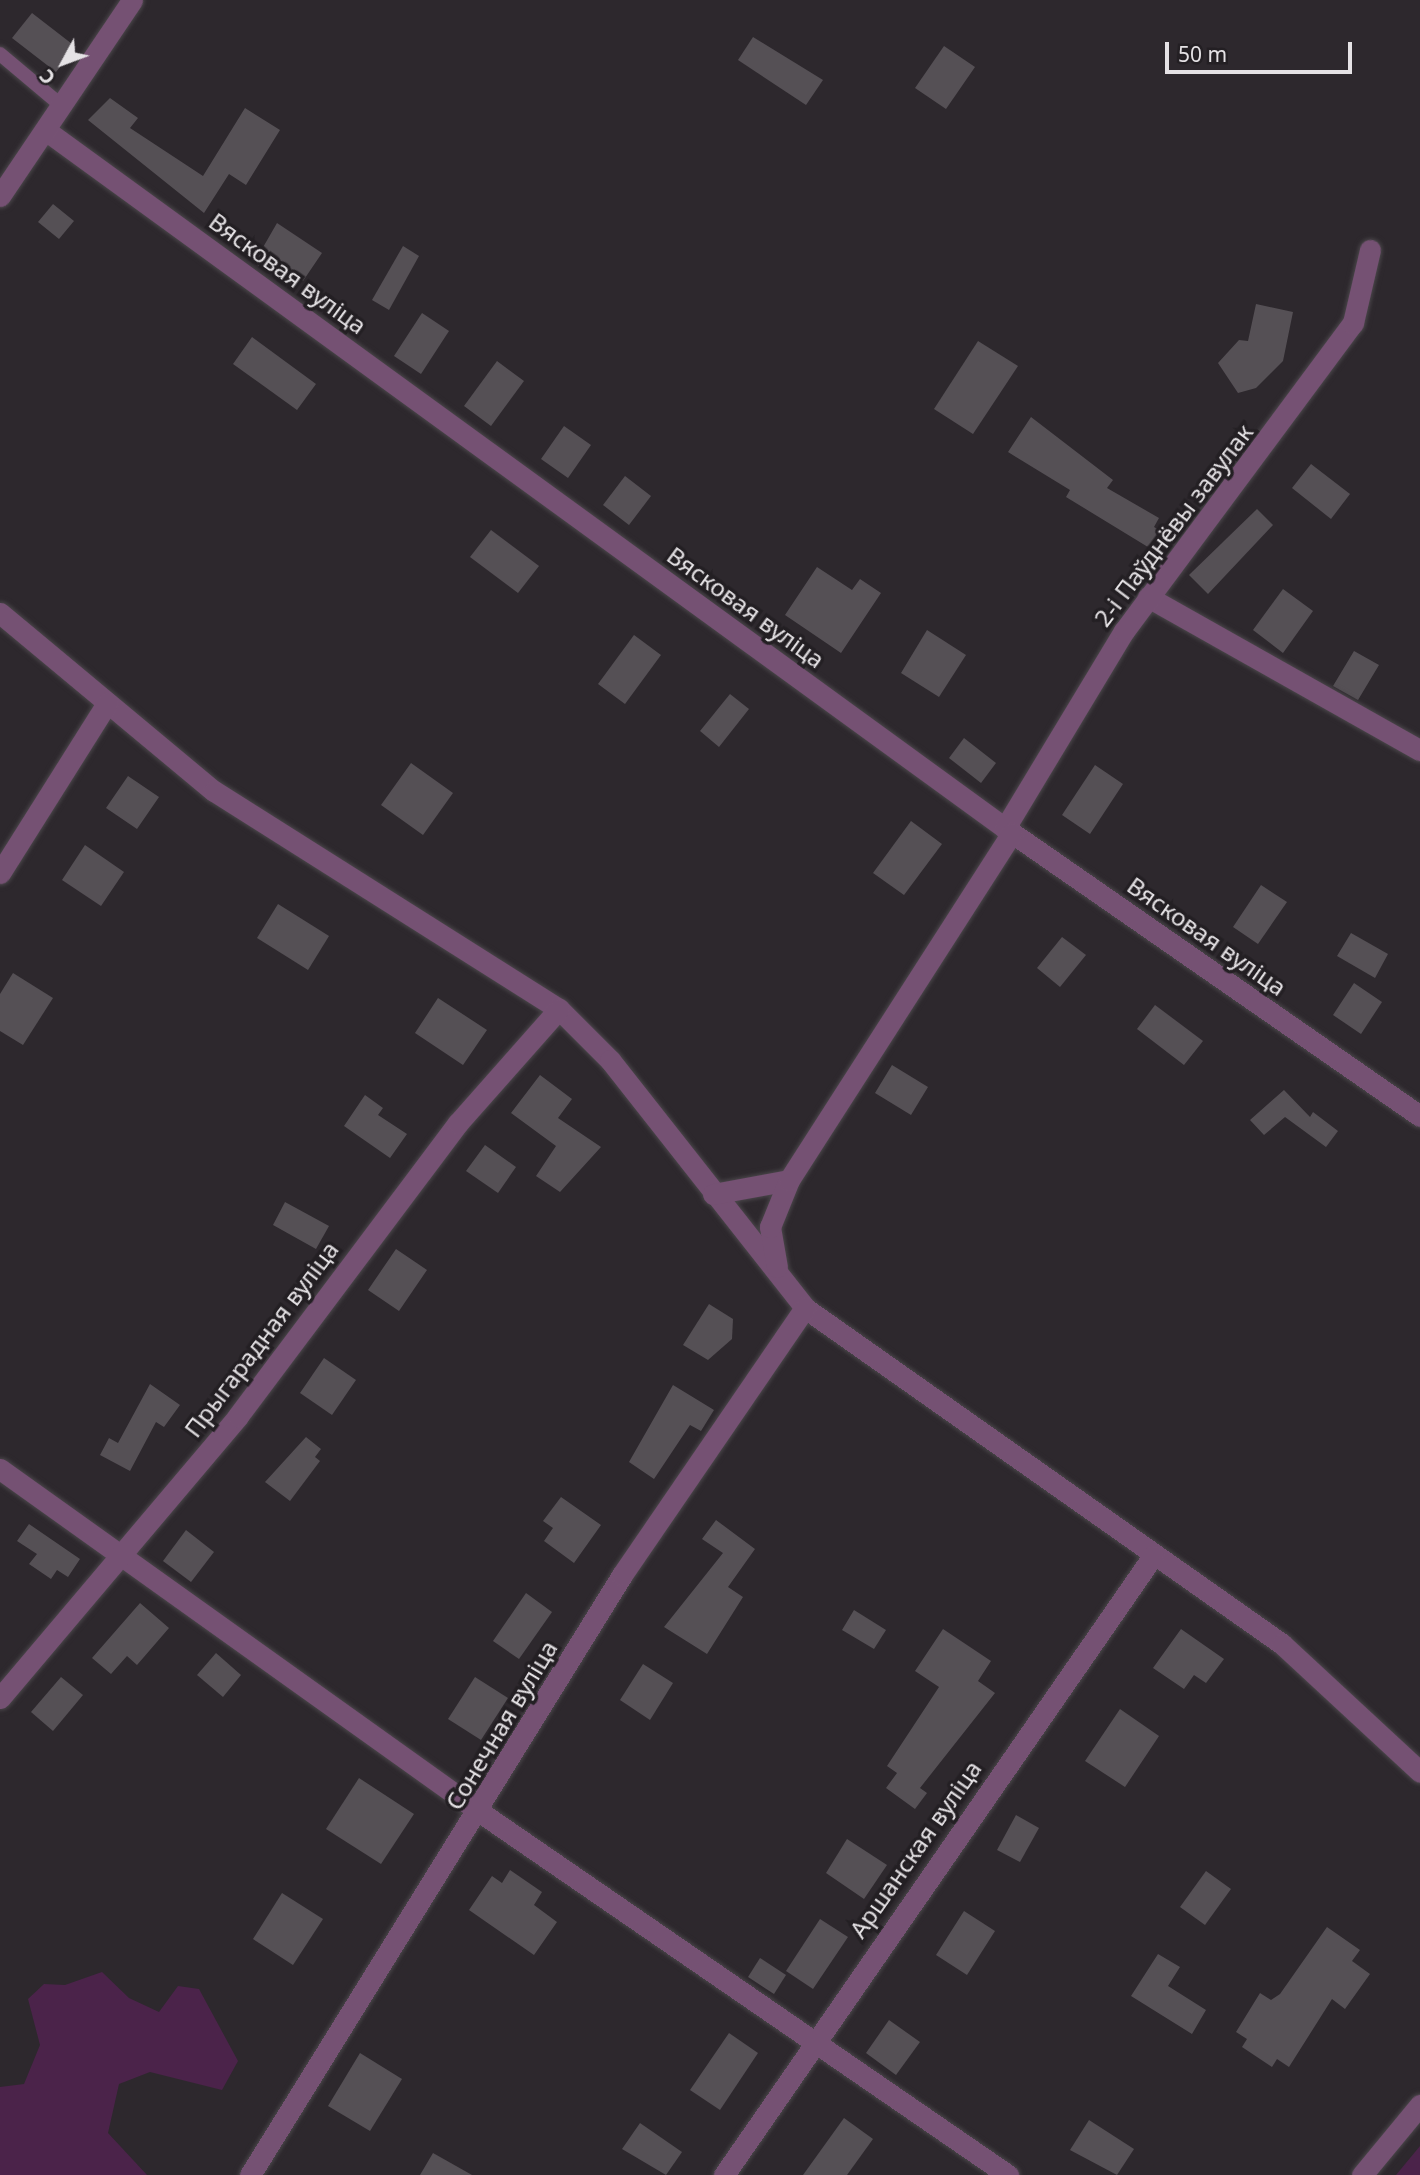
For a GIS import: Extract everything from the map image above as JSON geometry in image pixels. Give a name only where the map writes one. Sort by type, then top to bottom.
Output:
[{"type":"street","points":[[0,196],[48,132],[62,106],[132,0]]},
{"type":"street","name":"Вясковая вуліца","points":[[48,132],[1009,830],[1420,1116]]},
{"type":"street","name":"2-і Паўднёвы завулак","points":[[782,1283],[769,1242],[774,1212],[789,1180],[1009,830],[1148,597],[1328,363],[1353,323],[1370,250]]},
{"type":"street","points":[[1148,597],[1420,750]]},
{"type":"street","points":[[0,613],[214,791],[559,1009],[610,1060],[782,1283],[805,1308],[1153,1556],[1282,1644],[1420,1772]]},
{"type":"street","points":[[0,873],[107,703]]},
{"type":"street","name":"Прыгарадная вуліца","points":[[0,1698],[238,1416],[458,1123],[559,1009]]},
{"type":"street","points":[[713,1194],[789,1180]]},
{"type":"street","name":"Сонечная вуліца","points":[[250,2175],[480,1812],[622,1575],[805,1308]]},
{"type":"street","points":[[0,1469],[480,1812],[811,2043],[1008,2175]]},
{"type":"street","name":"Аршанская вуліца","points":[[724,2175],[811,2043],[1153,1556]]},
{"type":"street","points":[[1362,2175],[1420,2105]]},
{"type":"lane","points":[[0,54],[62,106]]},
{"type":"shaded area","points":[[102,1972],[129,1998],[159,2012],[178,1986],[199,1989],[238,2061],[222,2090],[150,2072],[119,2084],[108,2133],[147,2175],[0,2175],[0,2087],[24,2084],[40,2045],[28,1999],[44,1984],[65,1985]]},
{"type":"shaded area","points":[[1420,2146],[1420,2175],[1396,2175]]},
{"type":"building","points":[[32,13],[76,47],[56,72],[12,38]]},
{"type":"building","points":[[753,37],[823,80],[806,105],[738,60]]},
{"type":"building","points":[[944,46],[975,67],[946,109],[915,88]]},
{"type":"building","points":[[110,98],[138,118],[130,128],[203,176],[245,108],[280,130],[246,185],[229,174],[204,213],[88,120]]},
{"type":"building","points":[[53,204],[74,221],[59,239],[38,222]]},
{"type":"building","points":[[277,223],[322,253],[303,281],[290,272],[283,282],[254,263]]},
{"type":"building","points":[[403,246],[419,256],[389,310],[372,300]]},
{"type":"building","points":[[1256,304],[1293,312],[1283,361],[1256,388],[1238,393],[1218,363],[1239,340],[1248,341]]},
{"type":"building","points":[[422,313],[449,331],[421,374],[394,356]]},
{"type":"building","points":[[252,337],[316,384],[297,410],[233,364]]},
{"type":"building","points":[[978,341],[1018,366],[973,434],[934,409]]},
{"type":"building","points":[[497,361],[524,381],[491,426],[464,406]]},
{"type":"building","points":[[1031,417],[1113,480],[1107,488],[1159,518],[1154,527],[1171,537],[1161,555],[1066,497],[1070,490],[1008,452]]},
{"type":"building","points":[[564,426],[591,445],[568,478],[541,459]]},
{"type":"building","points":[[1311,464],[1350,494],[1331,519],[1292,488]]},
{"type":"building","points":[[625,476],[651,496],[629,525],[603,505]]},
{"type":"building","points":[[1257,509],[1273,525],[1208,594],[1189,575]]},
{"type":"building","points":[[491,530],[539,566],[518,593],[470,557]]},
{"type":"building","points":[[817,567],[852,590],[860,579],[881,593],[841,653],[785,615]]},
{"type":"building","points":[[1283,589],[1313,611],[1283,653],[1253,630]]},
{"type":"building","points":[[927,630],[966,655],[939,697],[901,673]]},
{"type":"building","points":[[634,635],[661,655],[625,704],[598,684]]},
{"type":"building","points":[[1354,651],[1379,665],[1358,700],[1333,686]]},
{"type":"building","points":[[730,694],[749,709],[719,747],[700,731]]},
{"type":"building","points":[[964,738],[996,763],[981,783],[949,758]]},
{"type":"building","points":[[411,763],[453,793],[423,835],[381,805]]},
{"type":"building","points":[[1095,765],[1123,784],[1090,834],[1062,815]]},
{"type":"building","points":[[128,776],[159,797],[137,829],[106,808]]},
{"type":"building","points":[[911,821],[942,844],[904,895],[873,873]]},
{"type":"building","points":[[85,845],[124,872],[101,906],[62,880]]},
{"type":"building","points":[[1261,885],[1287,902],[1258,944],[1233,927]]},
{"type":"building","points":[[278,904],[329,936],[308,970],[257,938]]},
{"type":"building","points":[[1351,933],[1388,954],[1375,978],[1337,956]]},
{"type":"building","points":[[1062,937],[1086,955],[1060,987],[1037,968]]},
{"type":"building","points":[[13,973],[53,998],[23,1045],[0,1031],[0,994]]},
{"type":"building","points":[[1354,983],[1382,1002],[1361,1034],[1333,1015]]},
{"type":"building","points":[[438,998],[487,1030],[463,1065],[415,1033]]},
{"type":"building","points":[[1155,1005],[1203,1041],[1184,1065],[1137,1029]]},
{"type":"building","points":[[892,1065],[928,1087],[911,1115],[875,1093]]},
{"type":"building","points":[[540,1075],[572,1099],[558,1118],[601,1147],[560,1192],[536,1176],[556,1146],[511,1113]]},
{"type":"building","points":[[1284,1090],[1310,1117],[1313,1112],[1338,1131],[1326,1147],[1285,1117],[1264,1135],[1250,1120]]},
{"type":"building","points":[[365,1095],[383,1108],[378,1115],[407,1134],[390,1158],[344,1126]]},
{"type":"building","points":[[485,1145],[516,1167],[498,1193],[466,1171]]},
{"type":"building","points":[[285,1202],[329,1226],[316,1249],[273,1225]]},
{"type":"building","points":[[396,1249],[427,1270],[399,1311],[368,1290]]},
{"type":"building","points":[[709,1304],[733,1319],[732,1339],[708,1360],[683,1345]]},
{"type":"building","points":[[324,1358],[356,1380],[332,1415],[300,1393]]},
{"type":"building","points":[[150,1384],[180,1405],[164,1427],[156,1422],[130,1471],[100,1455],[109,1438],[118,1443]]},
{"type":"building","points":[[673,1385],[714,1410],[701,1431],[690,1425],[654,1479],[629,1462]]},
{"type":"building","points":[[306,1437],[321,1449],[315,1457],[320,1461],[290,1501],[265,1482]]},
{"type":"building","points":[[561,1497],[601,1525],[574,1563],[544,1541],[553,1528],[543,1521]]},
{"type":"building","points":[[716,1520],[755,1549],[728,1587],[743,1597],[707,1654],[664,1627],[723,1553],[702,1539]]},
{"type":"building","points":[[29,1524],[80,1559],[68,1577],[57,1570],[51,1579],[29,1564],[37,1554],[17,1541]]},
{"type":"building","points":[[186,1530],[214,1552],[191,1582],[163,1561]]},
{"type":"building","points":[[526,1593],[552,1612],[519,1659],[493,1641]]},
{"type":"building","points":[[140,1603],[169,1628],[137,1665],[127,1656],[111,1674],[92,1658]]},
{"type":"building","points":[[854,1610],[886,1630],[874,1649],[842,1630]]},
{"type":"building","points":[[943,1629],[991,1661],[978,1681],[995,1693],[920,1788],[927,1793],[915,1809],[886,1788],[897,1773],[887,1766],[939,1687],[915,1671]]},
{"type":"building","points":[[1181,1629],[1224,1659],[1206,1683],[1194,1675],[1184,1689],[1153,1668]]},
{"type":"building","points":[[216,1653],[241,1675],[223,1697],[197,1675]]},
{"type":"building","points":[[643,1664],[673,1683],[650,1720],[620,1700]]},
{"type":"building","points":[[61,1677],[83,1695],[53,1731],[31,1712]]},
{"type":"building","points":[[475,1677],[508,1698],[481,1740],[448,1719]]},
{"type":"building","points":[[1120,1709],[1159,1736],[1125,1787],[1085,1761]]},
{"type":"building","points":[[359,1778],[414,1814],[381,1864],[326,1829]]},
{"type":"building","points":[[1016,1815],[1039,1828],[1020,1862],[997,1850]]},
{"type":"building","points":[[847,1839],[887,1865],[864,1899],[826,1873]]},
{"type":"building","points":[[510,1870],[542,1892],[534,1905],[557,1922],[534,1955],[469,1910],[492,1876],[502,1883]]},
{"type":"building","points":[[1206,1871],[1231,1889],[1205,1925],[1180,1907]]},
{"type":"building","points":[[282,1893],[323,1919],[293,1965],[253,1939]]},
{"type":"building","points":[[964,1911],[995,1931],[967,1975],[936,1955]]},
{"type":"building","points":[[820,1919],[848,1937],[813,1989],[786,1971]]},
{"type":"building","points":[[1327,1927],[1360,1950],[1352,1961],[1370,1974],[1345,2009],[1332,1999],[1289,2067],[1277,2059],[1272,2067],[1242,2047],[1247,2039],[1236,2032],[1260,1993],[1271,2000],[1280,1994]]},
{"type":"building","points":[[1158,1954],[1180,1967],[1168,1986],[1206,2010],[1192,2034],[1131,1996]]},
{"type":"building","points":[[760,1958],[786,1975],[774,1994],[748,1977]]},
{"type":"building","points":[[889,2020],[920,2042],[896,2075],[866,2053]]},
{"type":"building","points":[[729,2033],[758,2053],[720,2110],[690,2090]]},
{"type":"building","points":[[360,2053],[402,2079],[370,2131],[328,2106]]},
{"type":"building","points":[[844,2118],[873,2139],[847,2175],[803,2175]]},
{"type":"building","points":[[1089,2120],[1134,2149],[1117,2175],[1070,2150]]},
{"type":"building","points":[[640,2123],[682,2152],[666,2175],[622,2149]]},
{"type":"building","points":[[433,2153],[472,2175],[420,2175]]}]
